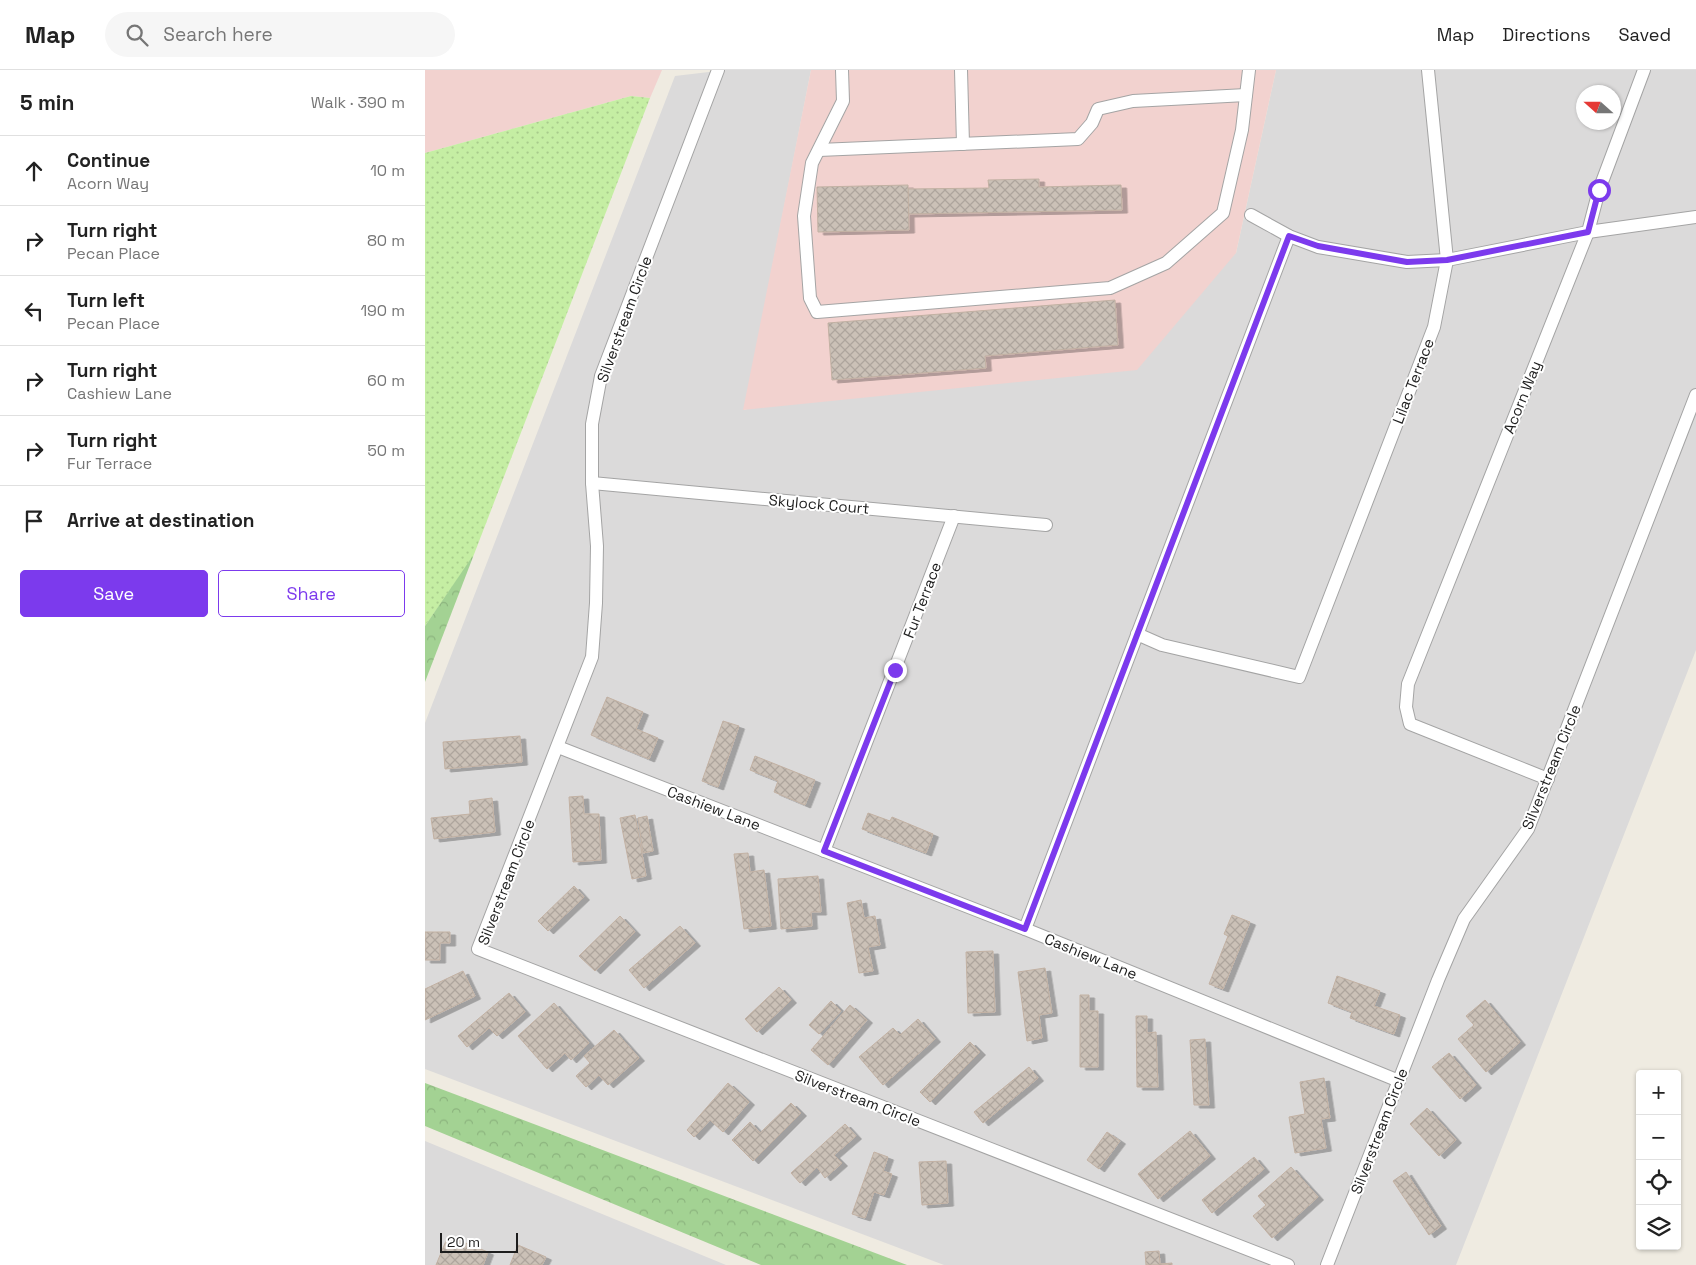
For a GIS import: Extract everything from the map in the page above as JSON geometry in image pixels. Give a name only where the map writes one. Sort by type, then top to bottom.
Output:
[{"type":"lane","name":"Silverstream Circle","points":[[718,70],[601,376],[592,424],[592,483],[597,556],[592,657],[478,950],[1288,1265]]},
{"type":"lane","points":[[842,70],[843,101],[812,163],[803,216],[810,298],[817,312],[1110,288],[1166,263],[1223,213],[1242,130],[1249,70]]},
{"type":"lane","points":[[961,70],[963,144]]},
{"type":"lane","name":"Lilac Terrace","points":[[1137,634],[1162,645],[1299,677],[1434,327],[1447,260],[1428,70]]},
{"type":"lane","name":"Acorn Way","points":[[1548,779],[1410,724],[1406,707],[1408,684],[1588,232],[1599,190],[1644,70]]},
{"type":"lane","points":[[819,150],[1078,139],[1092,123],[1098,109],[1133,101],[1246,94]]},
{"type":"lane","points":[[1251,215],[1289,236],[1318,246],[1373,258],[1407,262],[1447,260],[1588,232],[1696,217]]},
{"type":"lane","points":[[1025,929],[1289,236]]},
{"type":"lane","name":"Silverstream Circle","points":[[1327,1265],[1464,919],[1528,829],[1696,394]]},
{"type":"lane","name":"Skylock Court","points":[[592,483],[1046,525]]},
{"type":"lane","name":"Fur Terrace","points":[[824,851],[954,516]]},
{"type":"lane","name":"Cashiew Lane","points":[[558,747],[1025,929],[1399,1081]]},
{"type":"shaded area","points":[[425,70],[662,70],[650,98],[631,96],[425,153]]},
{"type":"shaded area","points":[[726,70],[811,70],[744,410],[1236,253],[1276,70],[1696,70],[1696,650],[1456,1265],[944,1265],[425,1069],[425,723],[675,76]]},
{"type":"shaded area","points":[[811,70],[1276,70],[1236,253],[1137,370],[743,410]]},
{"type":"shaded area","points":[[425,1141],[726,1265],[425,1265]]},
{"type":"green space","points":[[631,96],[650,98],[473,557],[425,626],[425,153]]},
{"type":"green space","points":[[473,557],[425,682],[425,626]]},
{"type":"green space","points":[[425,1083],[907,1265],[761,1265],[425,1126]]},
{"type":"building","points":[[1039,179],[1039,187],[1121,185],[1122,210],[908,214],[908,189],[989,188],[988,180]]},
{"type":"building","points":[[908,185],[909,230],[818,232],[817,187]]},
{"type":"building","points":[[1115,300],[1118,345],[985,356],[986,368],[832,380],[828,323]]},
{"type":"building","points":[[607,697],[643,712],[636,729],[658,738],[649,759],[591,735]]},
{"type":"building","points":[[723,721],[739,726],[718,787],[702,781]]},
{"type":"building","points":[[520,736],[522,762],[445,769],[443,742]]},
{"type":"building","points":[[755,756],[815,780],[805,805],[774,792],[778,781],[750,770]]},
{"type":"building","points":[[583,796],[584,814],[599,814],[601,860],[573,862],[569,797]]},
{"type":"building","points":[[492,798],[495,832],[434,839],[431,818],[470,814],[469,801]]},
{"type":"building","points":[[868,813],[890,821],[892,817],[933,834],[926,853],[862,829]]},
{"type":"building","points":[[635,815],[646,876],[632,879],[620,818]]},
{"type":"building","points":[[647,816],[653,851],[643,853],[638,818]]},
{"type":"building","points":[[748,853],[750,872],[764,870],[771,926],[744,929],[734,854]]},
{"type":"building","points":[[818,876],[821,912],[811,912],[812,926],[781,929],[778,879]]},
{"type":"building","points":[[574,886],[584,897],[548,931],[538,921]]},
{"type":"building","points":[[861,900],[864,918],[875,916],[880,945],[868,947],[873,971],[859,973],[847,903]]},
{"type":"building","points":[[1232,915],[1250,922],[1223,989],[1209,984],[1228,936],[1224,934]]},
{"type":"building","points":[[620,916],[635,932],[595,971],[579,956]]},
{"type":"building","points":[[680,926],[695,943],[644,988],[629,970]]},
{"type":"building","points":[[425,932],[450,932],[450,943],[440,943],[440,960],[425,960]]},
{"type":"building","points":[[993,951],[995,1012],[968,1013],[966,952]]},
{"type":"building","points":[[1045,968],[1052,1013],[1039,1015],[1042,1038],[1027,1041],[1018,972]]},
{"type":"building","points":[[463,971],[475,996],[425,1020],[425,989]]},
{"type":"building","points":[[1337,976],[1380,991],[1374,1006],[1400,1015],[1394,1034],[1350,1018],[1352,1012],[1328,1003]]},
{"type":"building","points":[[779,987],[791,1000],[757,1032],[745,1019]]},
{"type":"building","points":[[509,993],[525,1012],[497,1036],[489,1028],[467,1047],[458,1036]]},
{"type":"building","points":[[1080,995],[1089,995],[1089,1011],[1098,1011],[1098,1067],[1080,1067]]},
{"type":"building","points":[[1485,1000],[1520,1042],[1486,1072],[1458,1039],[1474,1025],[1466,1016]]},
{"type":"building","points":[[831,1001],[841,1011],[819,1034],[809,1025]]},
{"type":"building","points":[[554,1003],[589,1043],[571,1060],[565,1053],[547,1069],[518,1036]]},
{"type":"building","points":[[850,1005],[867,1020],[828,1065],[811,1050]]},
{"type":"building","points":[[1136,1016],[1147,1016],[1147,1033],[1156,1032],[1158,1087],[1137,1087]]},
{"type":"building","points":[[918,1019],[935,1039],[883,1085],[859,1057],[893,1028],[900,1035]]},
{"type":"building","points":[[614,1030],[639,1058],[608,1085],[599,1075],[586,1087],[576,1076],[590,1063],[584,1056]]},
{"type":"building","points":[[1205,1039],[1209,1105],[1194,1105],[1190,1040]]},
{"type":"building","points":[[970,1042],[980,1052],[930,1102],[920,1092]]},
{"type":"building","points":[[1449,1053],[1476,1085],[1460,1099],[1432,1067]]},
{"type":"building","points":[[1029,1067],[1038,1078],[983,1123],[974,1112]]},
{"type":"building","points":[[1324,1078],[1330,1118],[1321,1119],[1326,1148],[1295,1153],[1289,1117],[1305,1114],[1300,1082]]},
{"type":"building","points":[[728,1083],[749,1102],[723,1132],[710,1120],[694,1137],[687,1130]]},
{"type":"building","points":[[791,1103],[801,1113],[753,1161],[732,1140],[750,1122],[760,1133]]},
{"type":"building","points":[[1427,1108],[1456,1140],[1439,1156],[1410,1124]]},
{"type":"building","points":[[845,1124],[856,1136],[834,1155],[842,1163],[825,1178],[817,1167],[800,1183],[791,1173]]},
{"type":"building","points":[[1190,1131],[1210,1156],[1158,1199],[1138,1174]]},
{"type":"building","points":[[1107,1132],[1120,1141],[1099,1169],[1087,1160]]},
{"type":"building","points":[[874,1152],[888,1157],[883,1171],[892,1174],[884,1195],[874,1192],[865,1218],[852,1214]]},
{"type":"building","points":[[1254,1157],[1264,1169],[1212,1213],[1202,1200]]},
{"type":"building","points":[[946,1161],[948,1203],[922,1205],[919,1162]]},
{"type":"building","points":[[1291,1167],[1318,1197],[1272,1238],[1253,1216],[1266,1205],[1258,1196]]},
{"type":"building","points":[[1406,1172],[1441,1226],[1429,1235],[1393,1181]]},
{"type":"building","points":[[448,1236],[488,1252],[483,1265],[436,1265]]},
{"type":"building","points":[[518,1245],[546,1257],[542,1265],[510,1265]]},
{"type":"building","points":[[1159,1251],[1160,1264],[1172,1263],[1172,1265],[1146,1265],[1145,1252]]},
{"type":"route","points":[[895,670],[824,851],[1025,929],[1289,236],[1318,246],[1373,258],[1407,262],[1447,260],[1588,232],[1599,190]]}]
